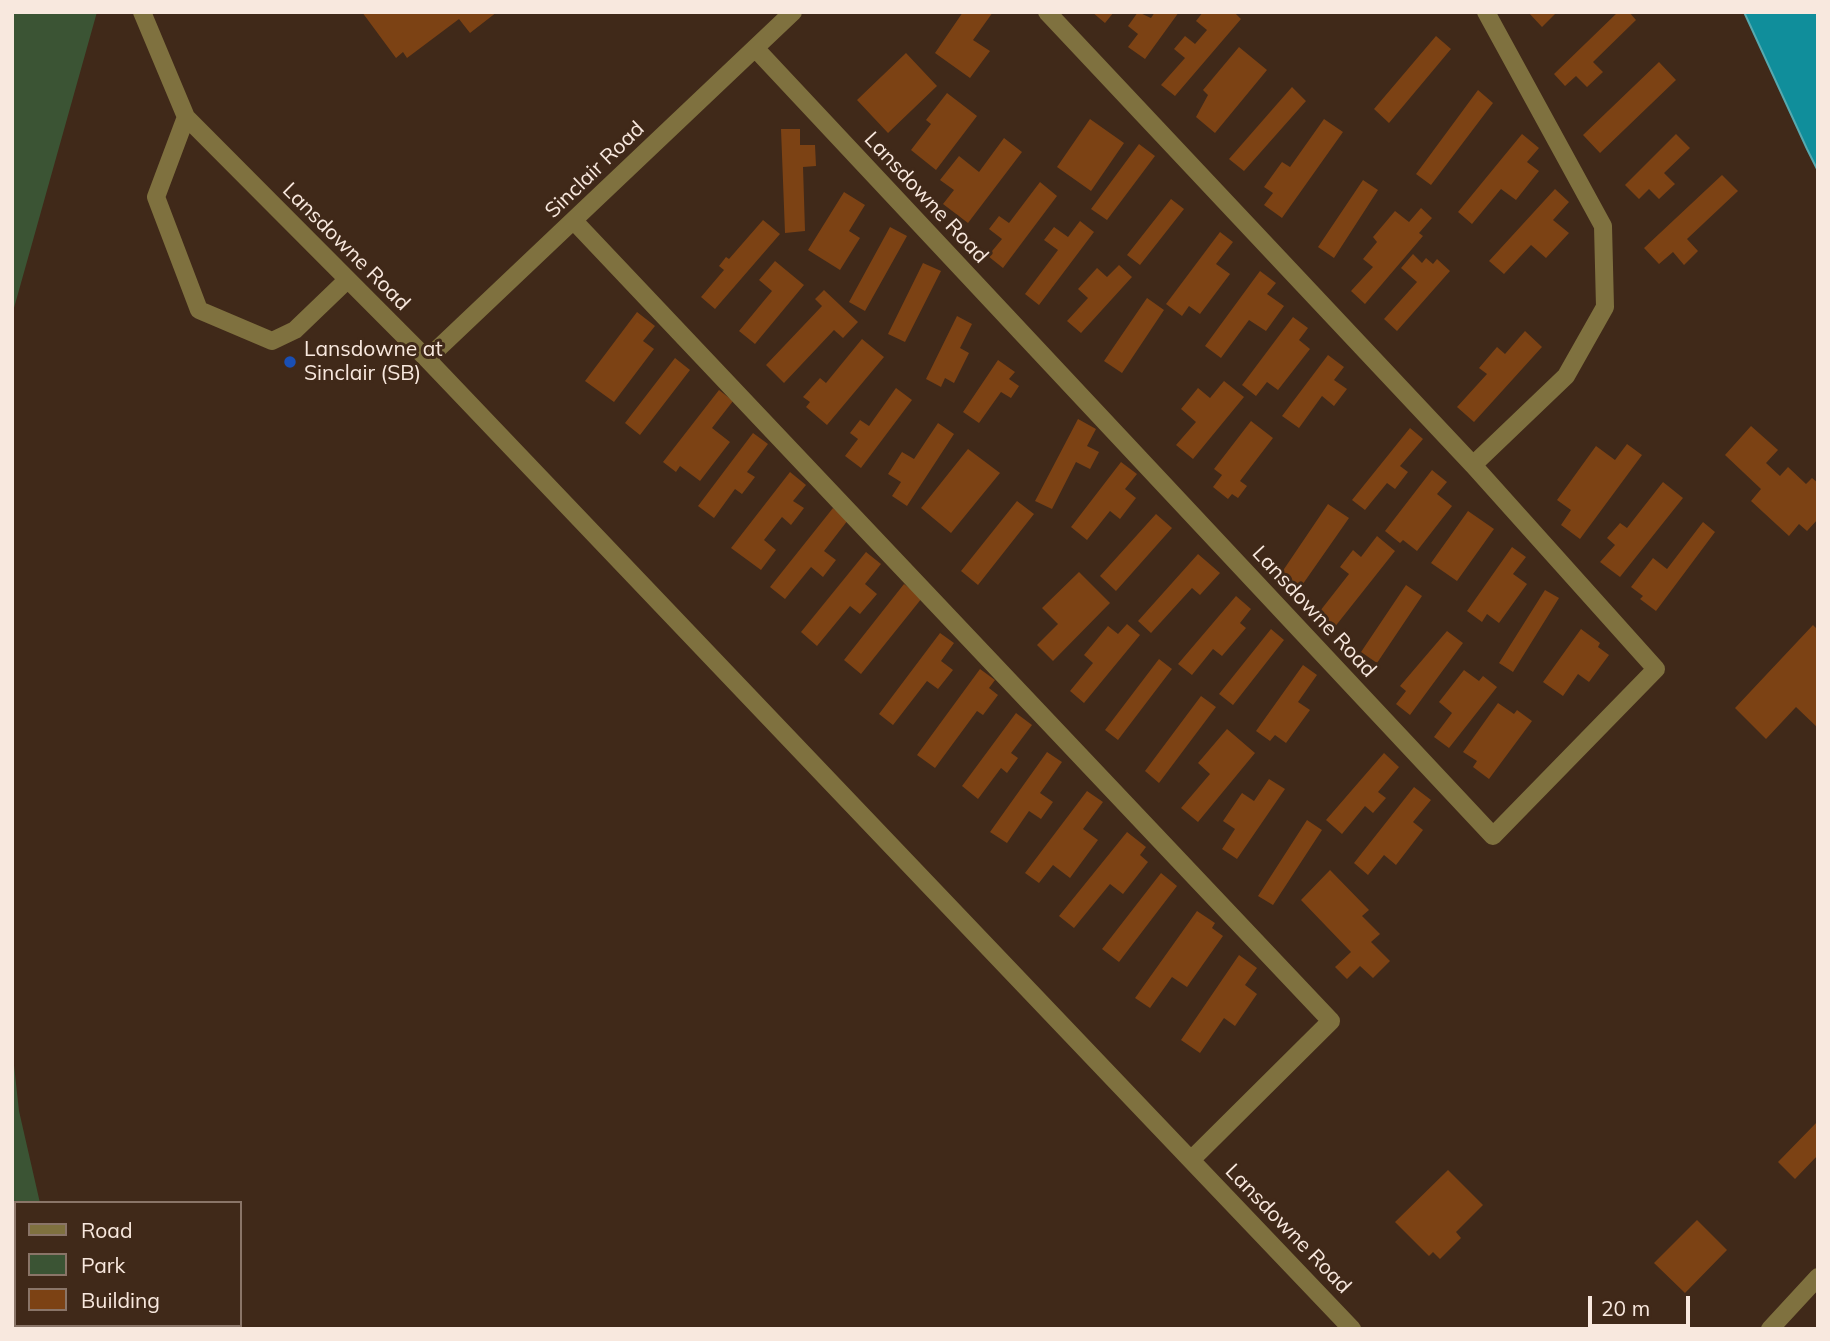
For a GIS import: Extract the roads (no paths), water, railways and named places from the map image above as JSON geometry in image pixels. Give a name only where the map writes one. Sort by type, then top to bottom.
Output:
[{"type":"street","name":"Lansdowne Road","points":[[142,12],[186,117],[346,281],[427,359],[1352,1329]]},
{"type":"street","name":"Sinclair Road","points":[[427,359],[793,12]]},
{"type":"street","name":"Lansdowne Road","points":[[755,48],[1493,836],[1656,669],[1473,465],[1046,12]]},
{"type":"street","points":[[1473,465],[1566,376],[1605,307],[1603,226],[1486,12]]},
{"type":"street","points":[[186,117],[156,197],[200,310],[272,341],[295,330],[346,281]]},
{"type":"street","points":[[574,221],[1331,1021],[1191,1160]]},
{"type":"street","points":[[1770,1329],[1818,1277]]},
{"type":"water","points":[[1744,12],[1818,12],[1818,171],[1807,149]]},
{"type":"place","name":"Lansdowne at Sinclair (SB)","points":[[290,362]]}]
